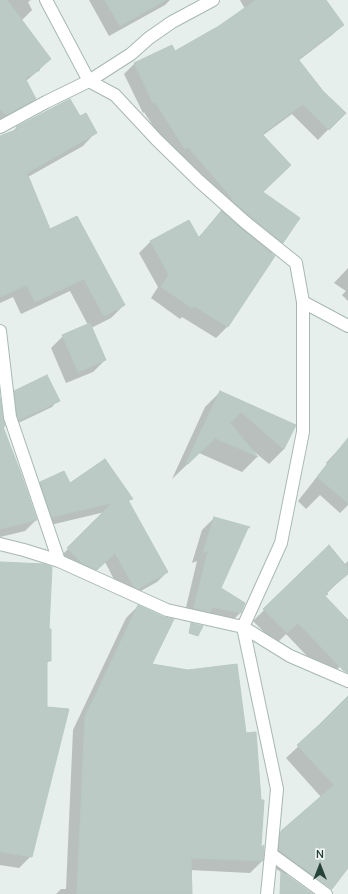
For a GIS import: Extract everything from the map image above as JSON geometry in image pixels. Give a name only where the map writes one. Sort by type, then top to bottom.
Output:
[{"type":"street","points":[[46,0],[89,81],[114,95],[199,181],[245,222],[296,263],[303,302],[303,432],[281,543],[243,627],[277,789],[267,894]]},
{"type":"street","points":[[0,127],[89,81],[130,54],[149,38],[172,22],[213,0]]},
{"type":"street","points":[[303,302],[348,326]]},
{"type":"street","points":[[0,332],[10,417],[59,561]]},
{"type":"street","points":[[0,544],[59,561],[167,610],[243,627],[290,656],[348,681]]},
{"type":"street","points":[[271,854],[326,894]]},
{"type":"building","points":[[0,0],[7,0],[51,59],[39,69],[40,70],[25,78],[36,99],[6,115],[0,109]]},
{"type":"building","points":[[105,0],[166,0],[120,26]]},
{"type":"building","points":[[256,0],[326,0],[344,25],[298,59],[323,91],[346,113],[329,130],[303,104],[262,134],[291,165],[263,192],[300,218],[283,243],[231,199],[232,198],[188,147],[185,149],[155,102],[153,103],[134,63],[172,45],[175,51],[219,26]]},
{"type":"building","points":[[70,99],[80,116],[86,113],[97,133],[27,173],[50,229],[77,216],[125,305],[104,316],[84,279],[35,302],[27,285],[0,297],[0,136],[18,129],[16,127]]},
{"type":"building","points":[[221,211],[275,256],[228,327],[194,306],[192,308],[161,287],[169,275],[150,241],[189,220],[199,238]]},
{"type":"building","points":[[90,323],[106,360],[78,372],[62,335]]},
{"type":"building","points":[[47,375],[60,401],[19,420],[14,391]]},
{"type":"building","points":[[220,391],[296,425],[284,449],[241,412],[230,423],[258,457],[215,438],[188,464],[186,463]]},
{"type":"building","points":[[0,397],[5,426],[3,427],[37,520],[0,529]]},
{"type":"building","points":[[348,438],[348,503],[317,477]]},
{"type":"building","points":[[105,459],[133,499],[128,500],[168,572],[138,589],[134,587],[115,553],[97,570],[82,563],[67,548],[112,503],[52,517],[40,482],[64,471],[70,483]]},
{"type":"building","points":[[214,517],[250,527],[248,528],[221,588],[245,603],[241,613],[212,607],[210,612],[194,608],[208,550],[203,553]]},
{"type":"building","points":[[329,545],[348,568],[348,574],[326,592],[328,594],[325,596],[348,620],[348,673],[343,670],[298,623],[287,633],[263,609]]},
{"type":"building","points":[[0,562],[44,564],[52,567],[49,629],[51,629],[51,661],[47,661],[47,707],[69,709],[32,857],[0,852]]},
{"type":"building","points":[[138,605],[164,617],[174,619],[152,664],[188,670],[237,664],[246,733],[256,732],[261,800],[264,800],[261,847],[264,845],[263,861],[191,858],[192,894],[77,894],[85,717]]},
{"type":"building","points":[[191,623],[203,626],[198,636],[189,633]]},
{"type":"building","points":[[348,696],[348,868],[332,889],[279,850],[281,831],[334,785],[297,745]]},
{"type":"building","points":[[281,871],[313,894],[280,894]]}]
